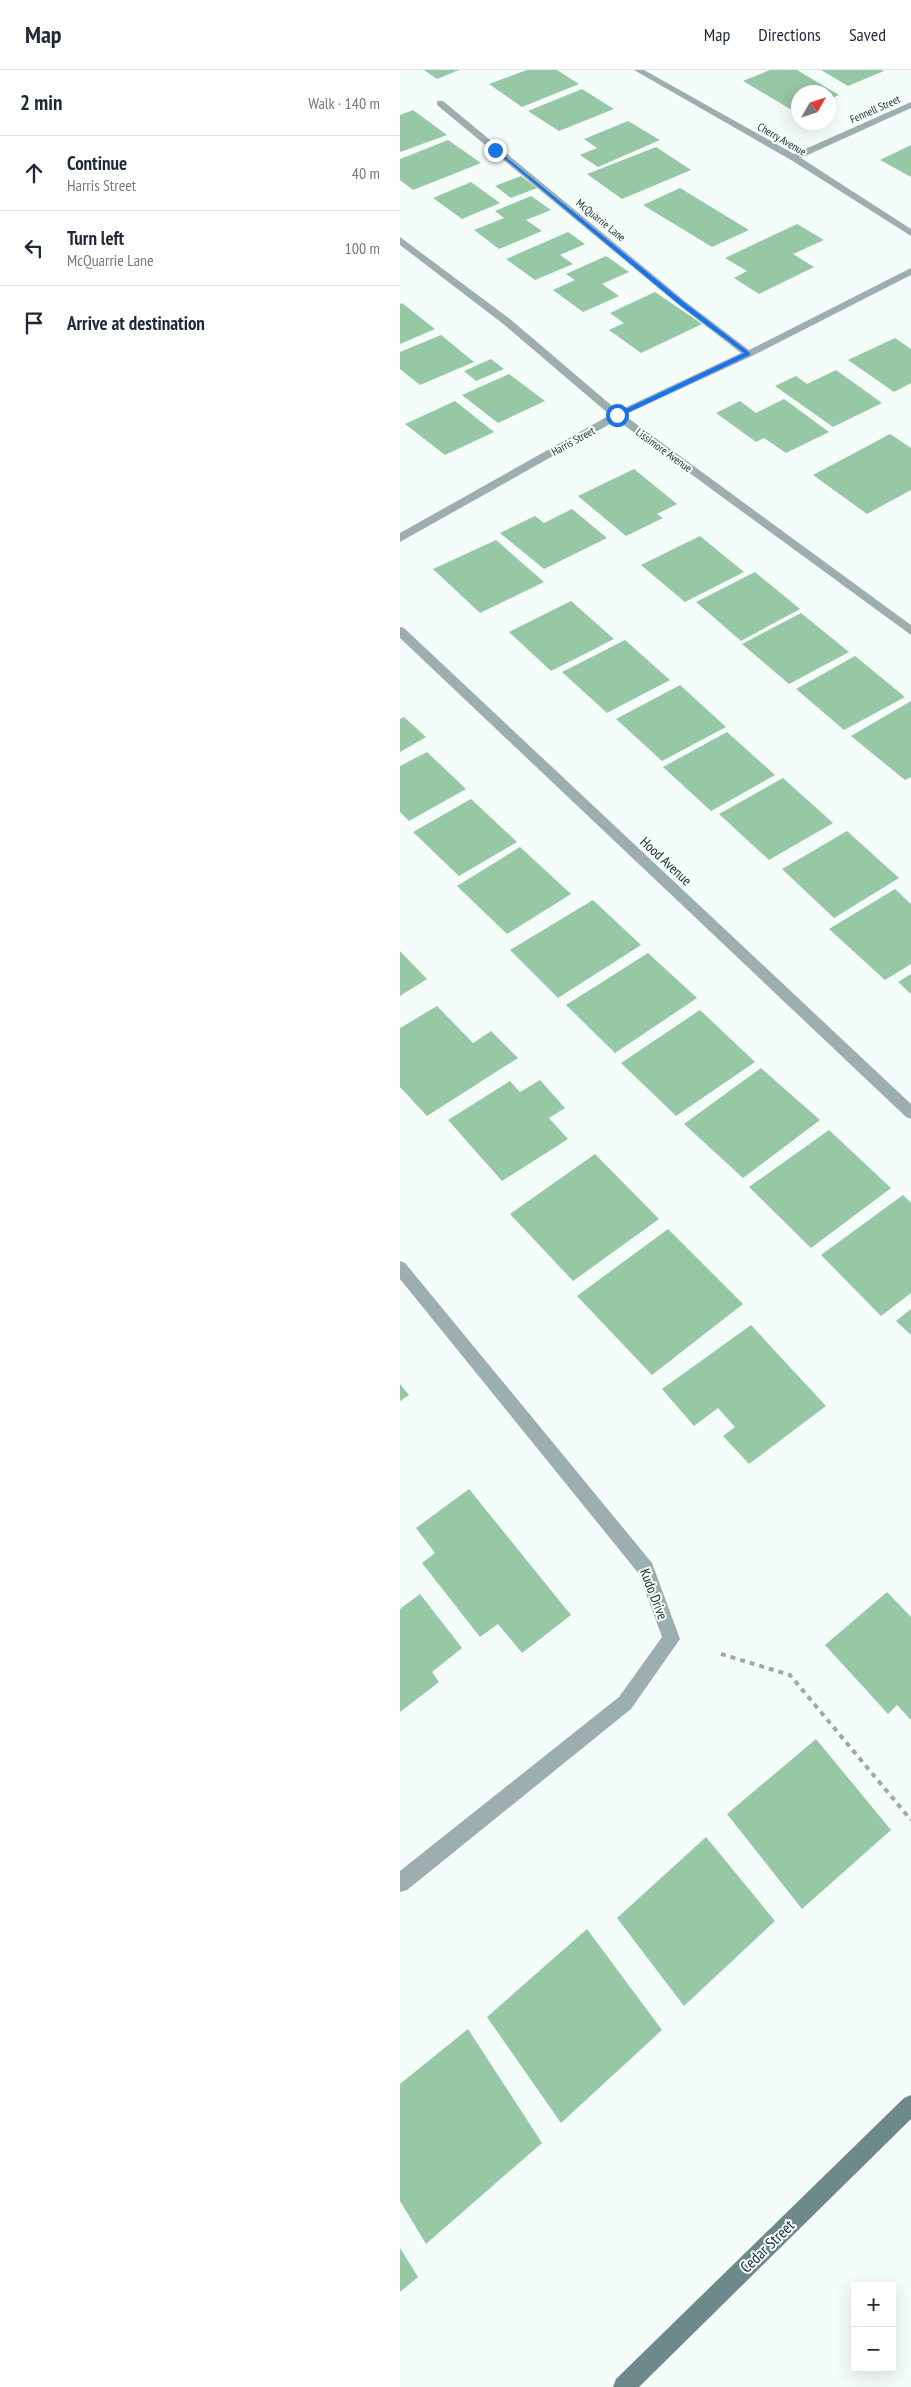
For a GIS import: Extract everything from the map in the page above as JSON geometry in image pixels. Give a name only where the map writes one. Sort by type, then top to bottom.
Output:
[{"type":"main road","name":"Cedar Street","points":[[624,2387],[911,2105]]},
{"type":"street","name":"Cherry Avenue","points":[[638,70],[794,158],[911,233]]},
{"type":"street","name":"McQuarrie Lane","points":[[440,103],[683,304],[748,354]]},
{"type":"street","name":"Fennell Street","points":[[794,158],[911,105]]},
{"type":"street","name":"Lissimore Avenue","points":[[400,240],[506,321],[617,415],[911,632]]},
{"type":"street","name":"Harris Street","points":[[400,538],[617,415],[748,354],[911,271]]},
{"type":"street","name":"Hood Avenue","points":[[400,631],[911,1113]]},
{"type":"street","name":"Kudo Drive","points":[[400,1268],[646,1569],[671,1639],[626,1703],[400,1883]]},
{"type":"path","points":[[721,1654],[790,1675],[911,1820]]},
{"type":"building","points":[[424,70],[459,70],[437,79]]},
{"type":"building","points":[[527,70],[557,70],[579,84],[522,107],[489,84]]},
{"type":"building","points":[[770,70],[797,70],[822,85],[791,85],[791,109],[743,81]]},
{"type":"building","points":[[821,70],[882,70],[884,71],[848,86]]},
{"type":"building","points":[[582,89],[614,109],[559,131],[528,111]]},
{"type":"building","points":[[413,110],[447,135],[400,152],[400,115]]},
{"type":"building","points":[[628,121],[660,140],[598,167],[580,155],[597,148],[584,139]]},
{"type":"building","points":[[448,140],[481,163],[413,190],[400,180],[400,159]]},
{"type":"building","points":[[911,145],[911,177],[880,160]]},
{"type":"building","points":[[656,147],[691,170],[622,199],[587,174]]},
{"type":"building","points":[[521,176],[537,188],[511,198],[495,186]]},
{"type":"building","points":[[471,182],[500,203],[462,219],[433,198]]},
{"type":"building","points":[[680,188],[749,230],[712,247],[643,205]]},
{"type":"building","points":[[531,196],[551,210],[526,220],[542,231],[499,249],[474,230],[504,218],[495,211]]},
{"type":"building","points":[[797,224],[824,240],[793,254],[814,267],[759,294],[734,278],[747,271],[725,258]]},
{"type":"building","points":[[568,232],[585,244],[560,255],[573,264],[535,280],[506,259]]},
{"type":"building","points":[[606,256],[629,272],[602,284],[619,296],[583,312],[553,290],[575,280],[566,274]]},
{"type":"building","points":[[655,292],[702,324],[641,353],[609,330],[624,323],[610,313]]},
{"type":"building","points":[[402,303],[435,329],[400,344],[400,304]]},
{"type":"building","points":[[441,335],[474,362],[420,385],[400,369],[400,352]]},
{"type":"building","points":[[895,338],[911,349],[911,383],[894,392],[848,360]]},
{"type":"building","points":[[491,359],[504,369],[476,381],[464,371]]},
{"type":"building","points":[[836,370],[882,403],[833,427],[775,386],[796,376],[807,384]]},
{"type":"building","points":[[509,374],[545,401],[498,423],[462,395]]},
{"type":"building","points":[[784,399],[829,432],[786,453],[764,438],[756,442],[716,413],[740,401],[756,413]]},
{"type":"building","points":[[455,401],[494,432],[445,455],[405,424]]},
{"type":"building","points":[[890,434],[911,448],[911,490],[867,514],[813,475]]},
{"type":"building","points":[[634,469],[677,504],[657,514],[663,518],[626,536],[578,496]]},
{"type":"building","points":[[572,509],[607,538],[544,569],[500,533],[535,516],[544,523]]},
{"type":"building","points":[[700,536],[744,572],[685,602],[641,565]]},
{"type":"building","points":[[496,540],[544,582],[480,613],[433,569]]},
{"type":"building","points":[[755,572],[800,609],[741,641],[696,602]]},
{"type":"building","points":[[571,601],[614,639],[551,671],[509,632]]},
{"type":"building","points":[[801,613],[849,652],[789,684],[742,644]]},
{"type":"building","points":[[625,640],[670,680],[607,713],[562,672]]},
{"type":"building","points":[[855,656],[905,697],[844,730],[796,689]]},
{"type":"building","points":[[680,685],[726,727],[662,761],[616,719]]},
{"type":"building","points":[[911,701],[911,777],[905,780],[851,736]]},
{"type":"building","points":[[404,717],[426,737],[400,752],[400,719]]},
{"type":"building","points":[[727,732],[775,775],[711,811],[663,767]]},
{"type":"building","points":[[427,752],[466,789],[409,821],[400,812],[400,766]]},
{"type":"building","points":[[783,778],[833,823],[769,860],[719,814]]},
{"type":"building","points":[[471,799],[517,842],[459,876],[413,832]]},
{"type":"building","points":[[847,831],[899,878],[834,918],[782,869]]},
{"type":"building","points":[[520,847],[571,894],[507,934],[457,886]]},
{"type":"building","points":[[895,889],[911,904],[911,964],[885,980],[829,929]]},
{"type":"building","points":[[593,900],[641,945],[558,998],[510,950]]},
{"type":"building","points":[[400,951],[427,979],[400,996]]},
{"type":"building","points":[[648,953],[697,998],[615,1053],[566,1005]]},
{"type":"building","points":[[911,974],[911,994],[898,982]]},
{"type":"building","points":[[437,1006],[473,1043],[491,1031],[518,1058],[427,1116],[400,1087],[400,1028]]},
{"type":"building","points":[[700,1010],[755,1062],[676,1116],[621,1063]]},
{"type":"building","points":[[761,1068],[820,1120],[743,1178],[684,1124]]},
{"type":"building","points":[[540,1080],[565,1108],[549,1118],[568,1139],[502,1181],[448,1120],[510,1081],[520,1092]]},
{"type":"building","points":[[829,1130],[891,1188],[811,1248],[749,1187]]},
{"type":"building","points":[[595,1154],[659,1219],[573,1281],[510,1214]]},
{"type":"building","points":[[903,1195],[911,1203],[911,1293],[881,1316],[821,1255]]},
{"type":"building","points":[[668,1229],[743,1304],[652,1375],[577,1296]]},
{"type":"building","points":[[911,1309],[911,1335],[896,1321]]},
{"type":"building","points":[[751,1325],[826,1406],[749,1464],[723,1436],[735,1427],[718,1408],[694,1426],[662,1389]]},
{"type":"building","points":[[400,1384],[409,1395],[400,1401]]},
{"type":"building","points":[[469,1489],[571,1615],[522,1653],[498,1624],[480,1637],[422,1563],[435,1553],[416,1528]]},
{"type":"building","points":[[887,1592],[911,1617],[911,1720],[897,1705],[888,1714],[825,1645]]},
{"type":"building","points":[[420,1594],[462,1648],[432,1672],[439,1682],[400,1712],[400,1609]]},
{"type":"building","points":[[816,1739],[891,1830],[802,1909],[727,1814]]},
{"type":"building","points":[[706,1837],[775,1921],[684,2006],[617,1918]]},
{"type":"building","points":[[587,1929],[662,2030],[561,2123],[487,2017]]},
{"type":"building","points":[[468,2029],[542,2143],[426,2244],[400,2201],[400,2084]]},
{"type":"building","points":[[400,2248],[418,2277],[400,2292]]},
{"type":"route","points":[[495,150],[683,304],[748,354],[617,415]]}]
